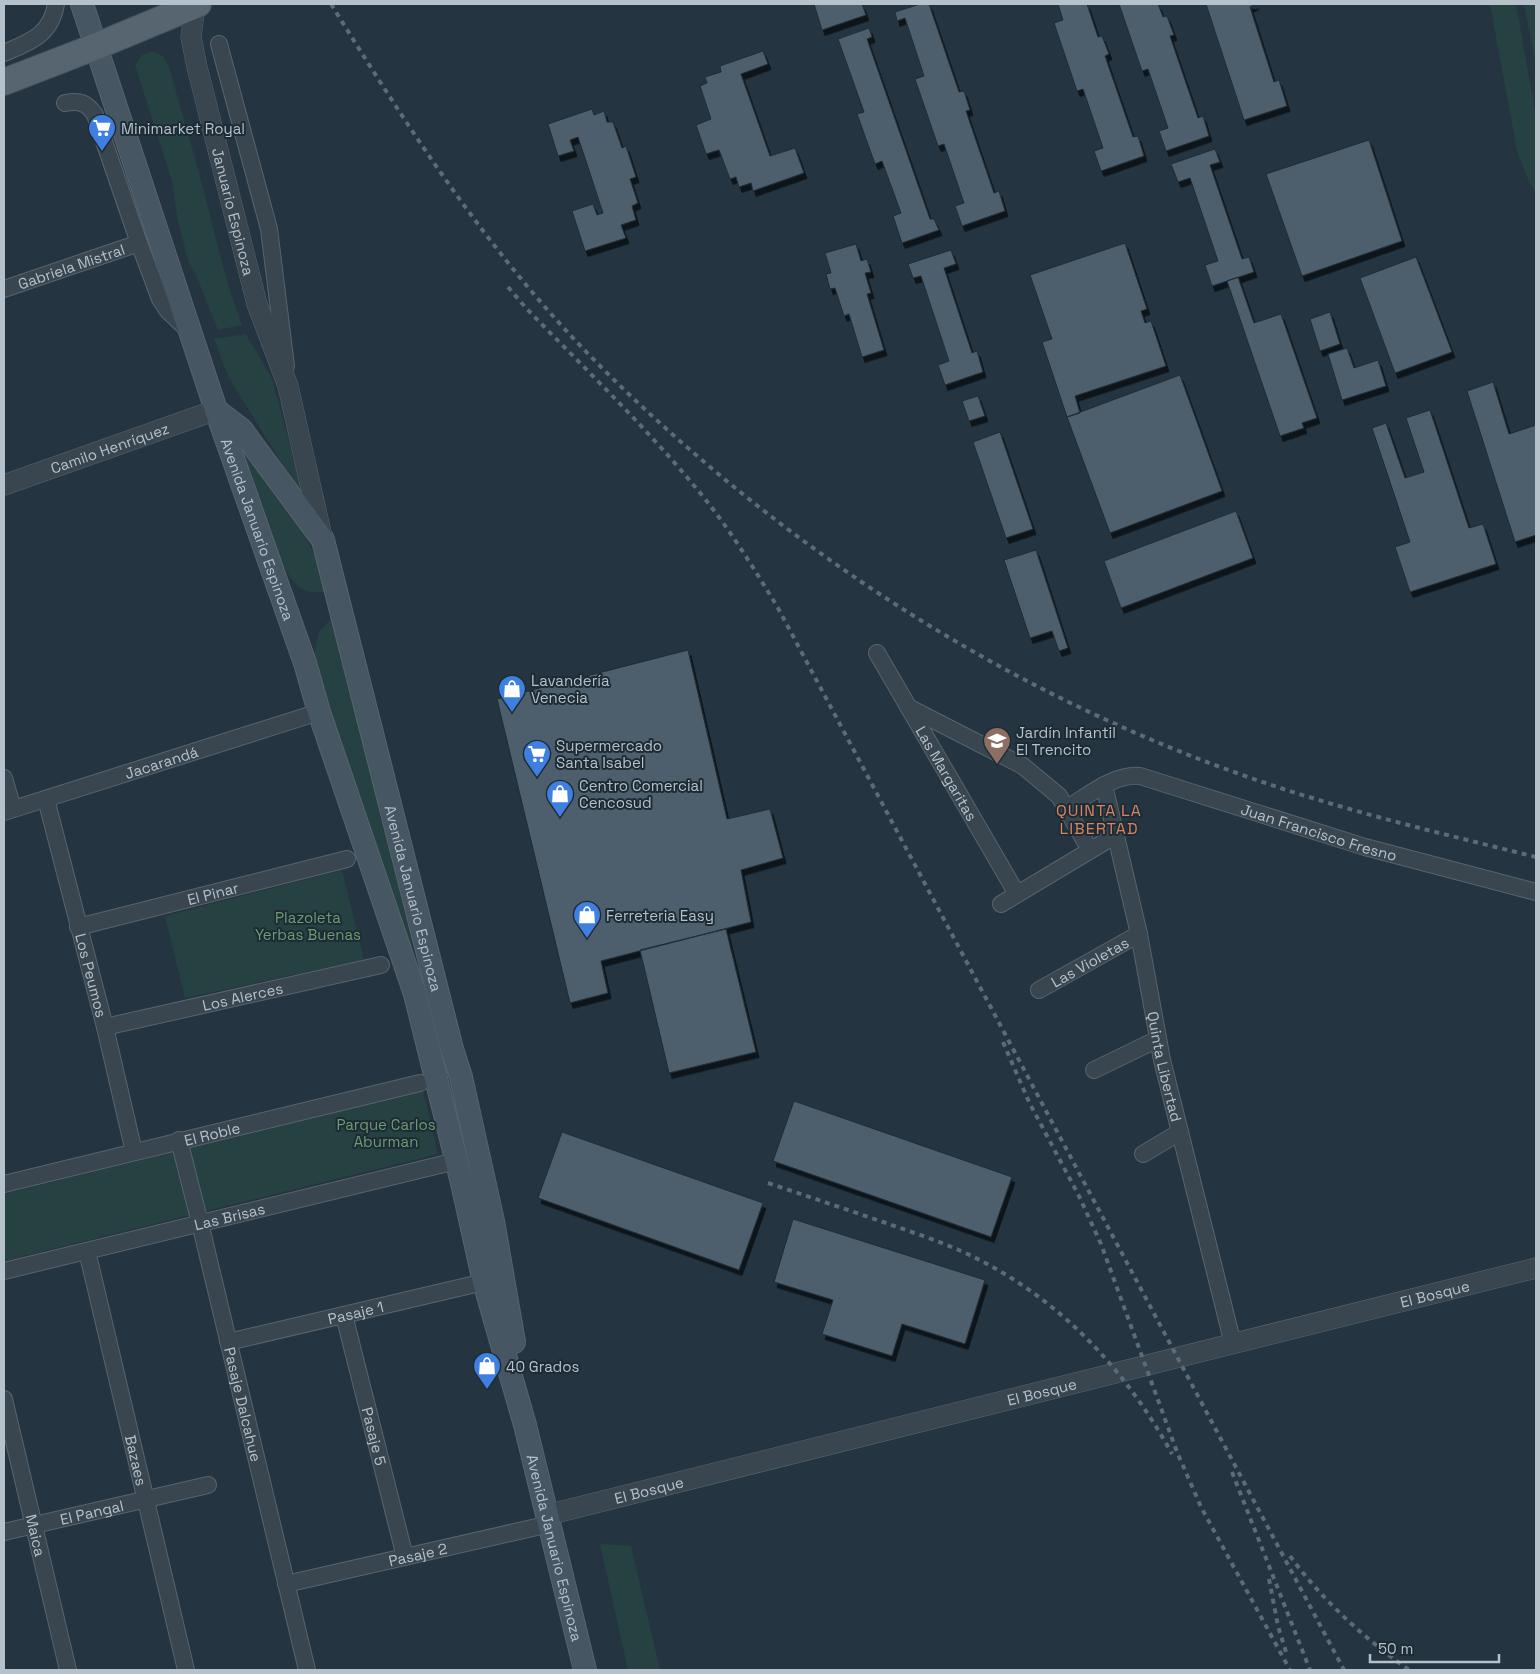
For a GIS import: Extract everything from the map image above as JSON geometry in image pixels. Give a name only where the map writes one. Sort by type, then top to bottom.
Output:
[{"type":"main road","name":"Avenida Januario Espinoza","points":[[82,4],[216,410],[305,663],[319,712],[415,994],[484,1282],[525,1425],[585,1670]]},
{"type":"main road","points":[[4,82],[196,4]]},
{"type":"main road","name":"Avenida Januario Espinoza","points":[[216,410],[241,429],[323,540],[460,1077],[484,1179],[505,1288],[521,1387],[525,1425]]},
{"type":"street","points":[[4,53],[30,42],[41,34],[49,25],[56,4]]},
{"type":"street","name":"Januario Espinoza","points":[[196,4],[191,37],[197,67],[257,304],[288,386]]},
{"type":"street","name":"Januario Espinoza","points":[[219,44],[269,229],[288,386],[323,540]]},
{"type":"street","points":[[65,103],[75,101],[84,103],[90,107],[95,115],[160,299],[168,312],[190,332]]},
{"type":"street","name":"Gabriela Mistral","points":[[4,290],[139,242]]},
{"type":"street","name":"Camilo Henríquez","points":[[4,485],[216,410]]},
{"type":"street","name":"Las Margaritas","points":[[877,653],[1017,894]]},
{"type":"street","points":[[908,707],[1023,766],[1059,796],[1090,850]]},
{"type":"street","name":"Jacarandá","points":[[9,811],[319,712]]},
{"type":"street","name":"Juan Francisco Fresno","points":[[1066,809],[1104,785],[1130,775],[1140,776],[1365,847],[1536,892]]},
{"type":"street","points":[[4,778],[9,811]]},
{"type":"street","name":"Quinta Libertad","points":[[1104,785],[1139,934],[1158,1039],[1233,1344]]},
{"type":"street","name":"Los Peumos","points":[[46,799],[105,1027],[134,1152]]},
{"type":"street","points":[[1001,904],[1116,834]]},
{"type":"street","name":"El Pinar","points":[[78,927],[347,859]]},
{"type":"street","name":"Las Violetas","points":[[1038,990],[1139,934]]},
{"type":"street","name":"Los Alerces","points":[[105,1027],[381,965]]},
{"type":"street","points":[[1094,1070],[1158,1039]]},
{"type":"street","name":"El Roble","points":[[4,1184],[420,1083]]},
{"type":"street","points":[[1142,1154],[1180,1132]]},
{"type":"street","name":"Pasaje Dalcahue","points":[[179,1140],[307,1670]]},
{"type":"street","name":"Las Brisas","points":[[4,1271],[456,1161]]},
{"type":"street","name":"Bazaes","points":[[87,1251],[186,1670]]},
{"type":"street","name":"El Bosque","points":[[549,1520],[1536,1268]]},
{"type":"street","name":"Pasaje 1","points":[[228,1342],[484,1282]]},
{"type":"street","name":"Pasaje 5","points":[[344,1315],[405,1557]]},
{"type":"street","name":"Maica","points":[[4,1399],[68,1670]]},
{"type":"street","name":"El Pangal","points":[[4,1532],[208,1485]]},
{"type":"street","name":"Pasaje 2","points":[[286,1584],[405,1557],[549,1520]]},
{"type":"green space","points":[[1490,4],[1516,4],[1536,117],[1536,192],[1529,182],[1517,151]]},
{"type":"green space","points":[[1524,4],[1536,4],[1536,66]]},
{"type":"green space","points":[[154,51],[164,57],[170,70],[226,276],[242,325],[218,330],[196,275],[189,263],[178,222],[172,181],[135,65],[142,55]]},
{"type":"green space","points":[[246,334],[272,379],[305,501],[228,376],[214,339]]},
{"type":"green space","points":[[232,423],[293,513],[318,561],[327,592],[306,591],[297,585],[284,568]]},
{"type":"green space","points":[[332,617],[421,960],[408,941],[313,659],[319,632]]},
{"type":"green space","name":"Plazoleta Yerbas Buenas","points":[[342,870],[364,960],[185,998],[165,916]]},
{"type":"green space","name":"Parque Carlos Aburman","points":[[423,1090],[438,1154],[4,1261],[4,1194]]},
{"type":"green space","points":[[600,1544],[631,1546],[660,1670],[628,1670]]},
{"type":"building","points":[[814,4],[862,4],[866,15],[822,30]]},
{"type":"building","points":[[920,4],[929,4],[959,92],[964,91],[970,110],[966,111],[994,193],[999,191],[1005,211],[962,226],[955,206],[964,203],[944,144],[938,146],[915,79],[924,76],[905,18],[897,21],[895,12]]},
{"type":"building","points":[[1058,4],[1087,4],[1098,37],[1102,36],[1109,54],[1105,56],[1133,137],[1138,136],[1144,156],[1101,171],[1094,151],[1103,148],[1083,89],[1077,91],[1054,23],[1063,20]]},
{"type":"building","points":[[1119,4],[1158,4],[1163,17],[1167,16],[1174,35],[1170,36],[1198,118],[1203,116],[1209,136],[1166,151],[1159,131],[1168,128],[1148,69],[1142,71]]},
{"type":"building","points":[[1206,4],[1256,4],[1250,7],[1274,82],[1279,80],[1287,106],[1244,120]]},
{"type":"building","points":[[869,28],[872,37],[867,39],[930,219],[934,219],[939,230],[902,243],[893,216],[901,213],[882,161],[875,164],[857,114],[864,112],[838,39]]},
{"type":"building","points":[[763,51],[768,64],[741,74],[770,156],[795,148],[804,173],[753,191],[751,183],[739,187],[736,177],[730,179],[719,150],[706,154],[696,125],[711,119],[700,86],[707,83],[705,77],[721,72],[720,66]]},
{"type":"building","points":[[592,109],[594,115],[604,111],[607,122],[613,122],[622,148],[626,146],[636,177],[630,179],[638,203],[632,206],[636,220],[621,225],[626,238],[585,251],[572,211],[593,204],[597,215],[603,213],[578,137],[570,140],[574,151],[558,156],[548,124]]},
{"type":"building","points":[[1369,140],[1402,241],[1302,276],[1266,174]]},
{"type":"building","points":[[1215,149],[1220,162],[1210,165],[1242,259],[1249,257],[1254,272],[1212,286],[1205,265],[1218,261],[1190,178],[1178,182],[1171,164]]},
{"type":"building","points":[[1125,243],[1147,309],[1141,311],[1145,323],[1151,321],[1166,366],[1075,396],[1080,413],[1067,417],[1042,342],[1052,339],[1030,275]]},
{"type":"building","points":[[856,244],[861,261],[867,259],[871,272],[865,273],[871,293],[867,294],[884,350],[862,357],[849,314],[844,316],[835,288],[830,289],[826,274],[831,273],[825,253]]},
{"type":"building","points":[[951,250],[956,264],[944,268],[972,353],[977,351],[983,372],[945,385],[938,365],[949,361],[921,276],[913,278],[908,264]]},
{"type":"building","points":[[1416,257],[1452,352],[1395,373],[1360,278]]},
{"type":"building","points":[[1238,277],[1254,323],[1281,314],[1317,418],[1302,423],[1304,428],[1280,436],[1227,281]]},
{"type":"building","points":[[1330,312],[1340,344],[1320,351],[1310,319]]},
{"type":"building","points":[[1347,348],[1354,368],[1378,360],[1386,386],[1342,400],[1328,354]]},
{"type":"building","points":[[1180,375],[1222,491],[1110,533],[1067,417]]},
{"type":"building","points":[[1493,382],[1509,434],[1536,425],[1536,535],[1515,542],[1467,391]]},
{"type":"building","points":[[978,396],[985,416],[969,421],[962,401]]},
{"type":"building","points":[[1430,410],[1469,528],[1483,524],[1496,564],[1410,592],[1395,547],[1410,542],[1372,428],[1386,423],[1405,478],[1424,472],[1406,418]]},
{"type":"building","points":[[1000,432],[1033,529],[1006,538],[973,442]]},
{"type":"building","points":[[1236,511],[1253,558],[1121,608],[1104,561]]},
{"type":"building","points":[[1036,550],[1068,648],[1059,651],[1052,631],[1030,638],[1004,560]]},
{"type":"building","points":[[688,650],[727,819],[770,809],[783,858],[741,870],[751,922],[601,961],[608,993],[570,1003],[497,699]]},
{"type":"building","points":[[726,929],[756,1052],[669,1073],[640,950]]},
{"type":"building","points":[[794,1101],[1012,1177],[991,1237],[773,1161]]},
{"type":"building","points":[[562,1132],[763,1203],[739,1270],[538,1198]]},
{"type":"building","points":[[793,1219],[985,1280],[965,1344],[902,1324],[892,1356],[822,1334],[833,1300],[774,1282]]},
{"type":"railway","points":[[331,4],[443,176],[492,243],[534,295],[605,371],[661,424],[725,479],[791,531],[859,580],[930,626],[1003,668],[1078,707],[1155,741],[1234,772],[1309,797],[1384,819],[1536,857]]},
{"type":"railway","points":[[508,287],[634,419],[708,502],[750,562],[778,608],[1344,1670]]},
{"type":"railway","points":[[1003,1042],[1029,1102],[1079,1196],[1101,1244],[1177,1452],[1201,1507],[1290,1670]]},
{"type":"railway","points":[[768,1183],[952,1247],[995,1268],[1026,1288],[1056,1310],[1109,1362],[1132,1391],[1172,1454]]},
{"type":"railway","points":[[1232,1472],[1310,1670]]},
{"type":"railway","points":[[1290,1556],[1316,1588],[1345,1618],[1409,1670]]},
{"type":"railway","points":[[1269,1579],[1278,1626],[1286,1652]]},
{"type":"place","name":"Minimarket Royal","points":[[102,152]]},
{"type":"place","name":"Lavandería Venecia","points":[[512,713]]},
{"type":"place","name":"Jardín Infantil El Trencito","points":[[997,765]]},
{"type":"place","name":"Supermercado Santa Isabel","points":[[537,778]]},
{"type":"place","name":"Centro Comercial Cencosud","points":[[560,818]]},
{"type":"place","name":"Ferreteria Easy","points":[[587,939]]},
{"type":"place","name":"40 Grados","points":[[487,1390]]},
{"type":"district","name":"QUINTA LA LIBERTAD","points":[[1099,819]]}]
